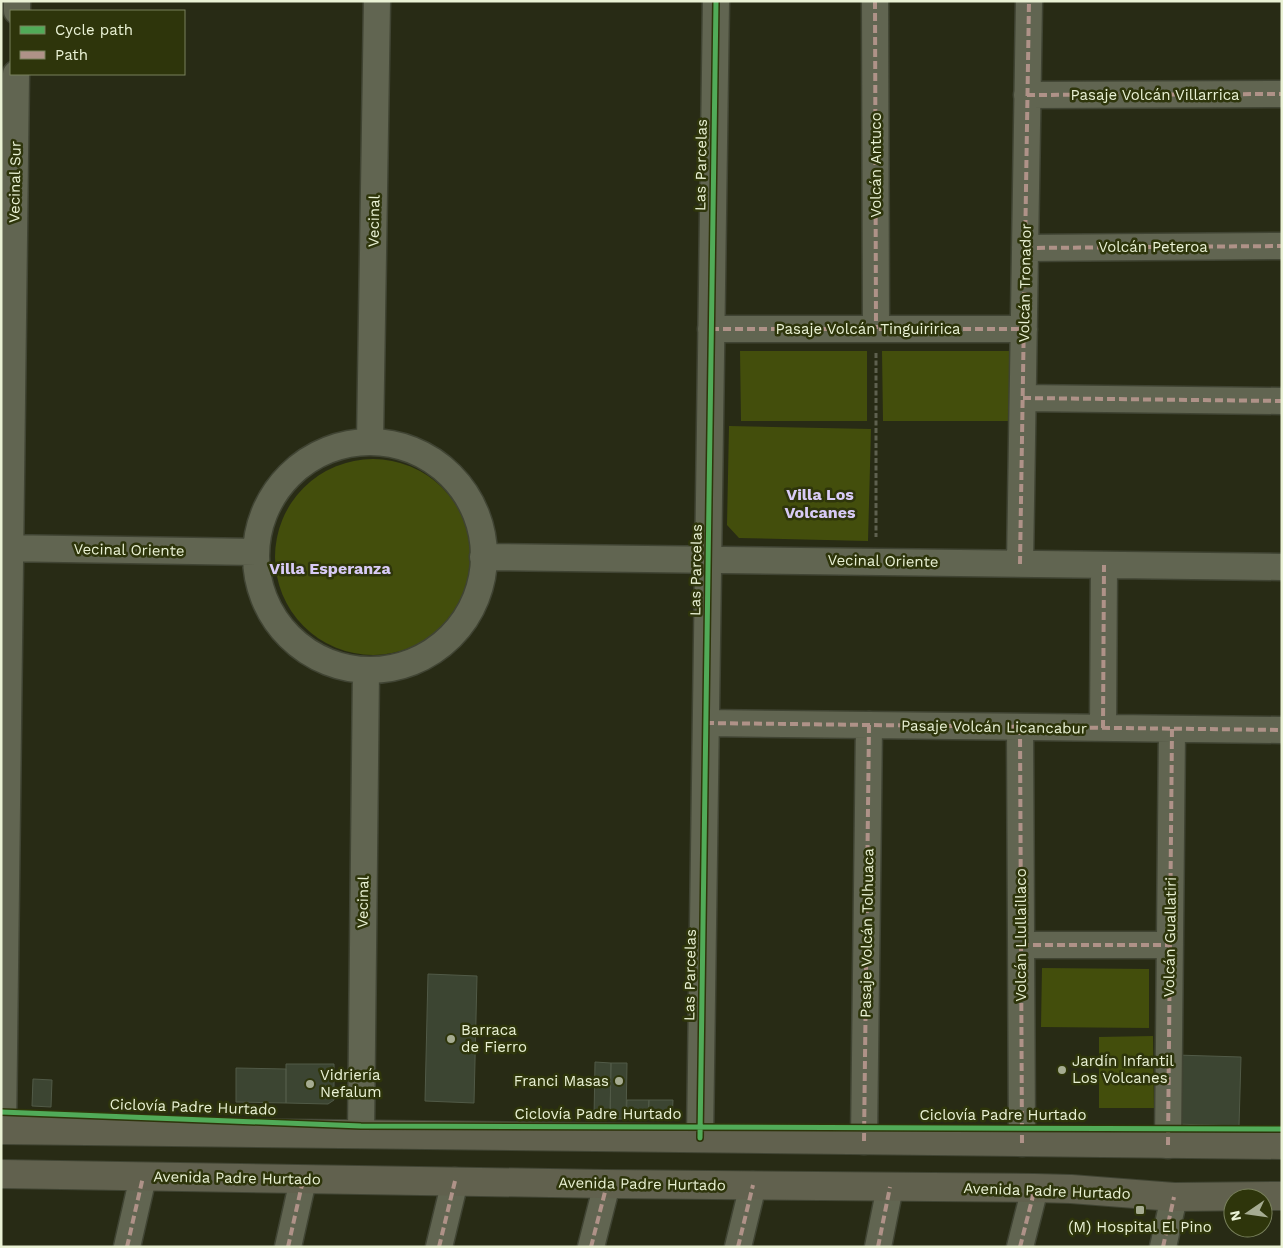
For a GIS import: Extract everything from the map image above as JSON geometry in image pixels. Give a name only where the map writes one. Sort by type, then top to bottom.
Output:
[{"type":"main road","points":[[2,1130],[1282,1146]]},
{"type":"main road","name":"Avenida Padre Hurtado","points":[[1,1174],[303,1180],[1035,1188],[1174,1197],[1282,1196]]},
{"type":"street","name":"Vecinal","points":[[370,442],[378,1]]},
{"type":"street","name":"Las Parcelas","points":[[700,1138],[716,1]]},
{"type":"street","name":"Volcán Antuco","points":[[876,1],[876,329]]},
{"type":"street","name":"Volcán Tronador","points":[[1020,564],[1029,1]]},
{"type":"street","name":"Vecinal Sur","points":[[2,1130],[6,548],[16,75]]},
{"type":"street","name":"Pasaje Volcán Villarrica","points":[[1027,96],[1282,94]]},
{"type":"street","name":"Volcán Peteroa","points":[[1025,248],[1282,246]]},
{"type":"street","name":"Pasaje Volcán Tinguiririca","points":[[711,329],[1024,329]]},
{"type":"street","points":[[1023,398],[1282,401]]},
{"type":"street","points":[[370,442],[390,444],[409,449],[427,457],[448,474],[468,499],[477,518],[482,537],[484,557],[482,575],[474,601],[460,625],[448,639],[434,650],[410,662],[384,669],[366,670],[348,668],[323,660],[300,646],[287,634],[275,620],[266,604],[260,587],[256,552],[262,517],[279,486],[290,473],[319,453],[352,443],[370,442]]},
{"type":"street","name":"Vecinal Oriente","points":[[6,548],[256,552]]},
{"type":"street","name":"Vecinal Oriente","points":[[484,557],[876,560],[1020,564],[1282,567]]},
{"type":"street","points":[[1103,728],[1104,565]]},
{"type":"street","name":"Vecinal","points":[[361,1134],[366,670]]},
{"type":"street","name":"Pasaje Volcán Licancabur","points":[[706,723],[1282,730]]},
{"type":"street","name":"Pasaje Volcán Tolhuaca","points":[[864,1141],[869,725]]},
{"type":"street","name":"Volcán Llullaillaco","points":[[1020,727],[1022,1143]]},
{"type":"street","name":"Volcán Guallatiri","points":[[1168,1145],[1172,729]]},
{"type":"street","points":[[1021,945],[1170,945]]},
{"type":"street","points":[[127,1247],[143,1177]]},
{"type":"street","points":[[288,1247],[303,1180]]},
{"type":"street","points":[[439,1247],[455,1181]]},
{"type":"street","points":[[591,1247],[607,1184]]},
{"type":"street","points":[[738,1247],[753,1185]]},
{"type":"street","points":[[878,1247],[890,1187]]},
{"type":"street","points":[[1020,1247],[1035,1188]]},
{"type":"street","points":[[1163,1247],[1174,1197]]},
{"type":"path","points":[[876,329],[876,560]]},
{"type":"green space","points":[[740,351],[867,351],[867,421],[741,421]]},
{"type":"green space","points":[[882,351],[1009,351],[1009,421],[883,421]]},
{"type":"green space","name":"Villa Los Volcanes","points":[[729,426],[871,429],[868,541],[739,538],[727,525]]},
{"type":"green space","name":"Villa Esperanza","points":[[363,459],[383,459],[411,466],[435,481],[449,495],[464,519],[471,547],[471,567],[464,595],[449,619],[435,633],[411,648],[383,655],[363,655],[335,648],[311,633],[297,619],[282,595],[275,567],[275,547],[282,519],[297,495],[311,481],[335,466]]},
{"type":"green space","points":[[1042,968],[1149,969],[1149,1028],[1041,1027]]},
{"type":"green space","points":[[1153,1036],[1154,1108],[1099,1108],[1099,1037]]},
{"type":"building","name":"Barraca de Fierro","points":[[428,974],[477,976],[474,1103],[425,1101]]},
{"type":"building","points":[[1176,1055],[1241,1057],[1239,1126],[1175,1124]]},
{"type":"building","points":[[595,1062],[611,1063],[610,1118],[594,1118]]},
{"type":"building","name":"Franci Masas","points":[[611,1063],[627,1063],[626,1119],[610,1119]]},
{"type":"building","name":"Vidriería Nefalum","points":[[286,1064],[334,1064],[334,1100],[328,1104],[286,1103]]},
{"type":"building","points":[[236,1068],[286,1069],[286,1103],[236,1102]]},
{"type":"building","points":[[33,1079],[52,1080],[51,1107],[32,1106]]},
{"type":"building","points":[[627,1100],[649,1100],[648,1119],[626,1119]]},
{"type":"building","points":[[649,1100],[673,1100],[672,1120],[648,1119]]},
{"type":"marked path","points":[[875,1],[876,329]]},
{"type":"marked path","points":[[1020,564],[1029,1]]},
{"type":"marked path","points":[[1027,95],[1282,94]]},
{"type":"marked path","points":[[1025,248],[1282,246]]},
{"type":"marked path","points":[[711,329],[1024,329]]},
{"type":"marked path","points":[[1023,398],[1282,401]]},
{"type":"marked path","points":[[1103,728],[1104,565]]},
{"type":"marked path","points":[[706,723],[1282,730]]},
{"type":"marked path","points":[[864,1141],[869,725]]},
{"type":"marked path","points":[[1020,727],[1022,1143]]},
{"type":"marked path","points":[[1168,1145],[1172,729]]},
{"type":"marked path","points":[[1021,945],[1170,945]]},
{"type":"marked path","points":[[127,1247],[143,1177]]},
{"type":"marked path","points":[[288,1247],[303,1180]]},
{"type":"marked path","points":[[439,1247],[455,1181]]},
{"type":"marked path","points":[[591,1247],[607,1184]]},
{"type":"marked path","points":[[738,1247],[753,1185]]},
{"type":"marked path","points":[[878,1247],[890,1187]]},
{"type":"marked path","points":[[1020,1247],[1035,1188]]},
{"type":"marked path","points":[[1163,1247],[1174,1197]]},
{"type":"cycle path","points":[[700,1138],[716,1]]},
{"type":"cycle path","name":"Ciclovía Padre Hurtado","points":[[1,1112],[361,1126],[1282,1129]]},
{"type":"place","name":"Barraca de Fierro","points":[[451,1039]]},
{"type":"place","name":"Jardín Infantil Los Volcanes","points":[[1062,1070]]},
{"type":"place","name":"Franci Masas","points":[[619,1081]]},
{"type":"place","name":"Vidriería Nefalum","points":[[310,1084]]},
{"type":"place","name":"(M) Hospital El Pino","points":[[1140,1210]]},
{"type":"district","name":"Villa Los Volcanes","points":[[820,503]]},
{"type":"district","name":"Villa Esperanza","points":[[330,568]]}]
